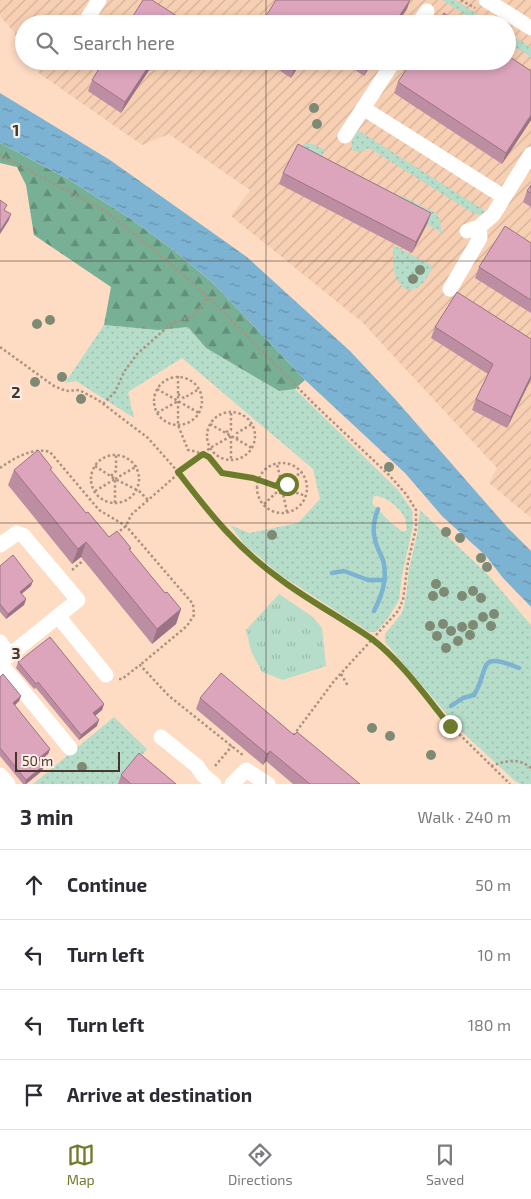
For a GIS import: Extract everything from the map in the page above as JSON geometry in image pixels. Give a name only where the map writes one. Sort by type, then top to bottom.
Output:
[{"type":"street","points":[[90,15],[99,0]]},
{"type":"street","points":[[486,0],[510,15]]},
{"type":"street","points":[[516,19],[531,28]]},
{"type":"street","points":[[345,136],[388,70]]},
{"type":"street","points":[[363,108],[504,197]]},
{"type":"street","points":[[450,289],[480,238],[473,229],[493,215],[531,154]]},
{"type":"street","points":[[0,545],[17,533],[23,535],[78,600],[3,661]]},
{"type":"street","points":[[58,616],[106,675]]},
{"type":"street","points":[[0,642],[3,661],[70,748]]},
{"type":"street","points":[[161,737],[196,766],[214,784]]},
{"type":"street","points":[[232,784],[246,770],[268,784]]},
{"type":"street","points":[[0,775],[8,784]]},
{"type":"path","points":[[0,155],[106,212],[193,283],[314,404],[389,475],[406,494],[416,510],[416,528],[408,562],[403,600],[398,611],[341,674],[292,738]]},
{"type":"path","points":[[103,404],[115,392],[124,372],[137,354],[172,323],[193,316],[208,298]]},
{"type":"path","points":[[0,347],[54,386],[66,391],[79,390],[103,404],[148,438],[178,472],[226,534],[280,580],[373,640],[407,673],[450,726],[510,784]]},
{"type":"path","points":[[178,376],[178,425],[188,450],[209,457],[222,473],[259,480],[276,486]]},
{"type":"path","points":[[178,376],[187,378],[194,382],[199,389],[202,396],[202,405],[199,413],[190,422],[178,425],[170,423],[163,419],[154,405],[157,389],[166,380],[178,376]]},
{"type":"path","points":[[157,389],[199,413]]},
{"type":"path","points":[[178,394],[184,398],[199,389]]},
{"type":"path","points":[[158,413],[178,400]]},
{"type":"path","points":[[225,432],[231,430],[231,412]]},
{"type":"path","points":[[231,412],[243,415],[252,424],[255,434],[252,448],[239,459],[223,458],[210,448],[207,436],[210,424],[221,414],[231,412]]},
{"type":"path","points":[[210,424],[252,448]]},
{"type":"path","points":[[237,440],[237,433],[252,424]]},
{"type":"path","points":[[111,538],[126,526],[131,515],[178,472],[210,448],[230,436]]},
{"type":"path","points":[[230,436],[231,460]]},
{"type":"path","points":[[0,468],[12,459],[40,450],[50,452],[99,510],[126,526],[193,604],[194,615],[187,626],[140,665],[122,679],[112,679],[106,675]]},
{"type":"path","points":[[110,476],[116,471],[116,454]]},
{"type":"path","points":[[116,454],[128,457],[137,466],[140,478],[137,490],[128,500],[115,503],[103,500],[94,491],[91,478],[94,466],[103,457],[116,454]]},
{"type":"path","points":[[286,463],[294,466],[301,472],[307,488],[306,496],[296,508],[287,512],[274,511],[264,504],[258,495],[257,487],[263,472],[270,466],[278,464],[286,463]]},
{"type":"path","points":[[278,464],[281,481]]},
{"type":"path","points":[[94,466],[137,490],[148,500]]},
{"type":"path","points":[[94,491],[137,466]]},
{"type":"path","points":[[287,484],[301,472]]},
{"type":"path","points":[[115,479],[115,503]]},
{"type":"path","points":[[276,486],[281,481]]},
{"type":"path","points":[[281,481],[287,484]]},
{"type":"path","points":[[287,484],[288,490]]},
{"type":"path","points":[[276,486],[277,492]]},
{"type":"path","points":[[288,490],[306,496]]},
{"type":"path","points":[[283,494],[288,490]]},
{"type":"path","points":[[264,504],[277,492]]},
{"type":"path","points":[[277,492],[283,494]]},
{"type":"path","points":[[283,494],[287,512]]},
{"type":"path","points":[[83,561],[90,555]]},
{"type":"path","points":[[140,665],[170,696],[245,756]]},
{"type":"path","points":[[341,674],[348,686]]},
{"type":"path","points":[[491,766],[505,761],[518,760],[531,768]]},
{"type":"path","points":[[503,784],[506,780]]},
{"type":"shaded area","points":[[0,0],[531,0],[531,518],[489,483],[497,468],[362,322],[231,216],[250,190],[169,134],[142,145],[40,74],[38,70],[516,70],[516,15],[15,15],[15,34],[0,16]]},
{"type":"green space","points":[[442,0],[455,0],[479,15],[465,15]]},
{"type":"green space","points":[[516,38],[531,47],[531,57],[516,48]]},
{"type":"green space","points":[[356,129],[487,212],[479,215],[473,213],[369,148],[357,152],[354,151],[352,140]]},
{"type":"green space","points":[[0,143],[68,179],[128,217],[172,249],[213,283],[305,380],[295,389],[279,391],[206,348],[188,327],[158,330],[104,325],[111,287],[34,235],[26,185],[17,167],[0,163]]},
{"type":"green space","points":[[305,144],[312,144],[325,150],[317,167],[299,147]]},
{"type":"green space","points":[[400,195],[436,213],[440,220],[442,236],[439,231],[428,225],[428,222],[393,205]]},
{"type":"green space","points":[[393,245],[433,266],[427,278],[417,288],[407,290],[398,281],[394,270]]},
{"type":"green space","points":[[104,325],[158,330],[188,327],[206,348],[279,391],[295,389],[398,490],[412,510],[413,526],[402,575],[399,600],[388,618],[376,632],[369,632],[279,574],[244,544],[230,525],[249,533],[298,523],[320,499],[313,469],[182,358],[128,392],[134,418],[76,381],[65,383]],"holes":[[[374,496],[392,503],[400,510],[405,518],[407,530],[403,532],[391,523],[372,503]]]},
{"type":"green space","points":[[420,510],[489,576],[531,625],[531,784],[520,784],[514,780],[460,730],[385,642],[385,634],[402,613]]},
{"type":"green space","points":[[279,594],[313,617],[322,628],[326,666],[283,680],[262,672],[251,651],[246,630]]},
{"type":"green space","points":[[114,717],[147,749],[118,784],[33,784]]},
{"type":"water","points":[[0,93],[110,160],[247,257],[350,351],[395,399],[507,527],[531,551],[531,607],[503,578],[486,556],[442,516],[405,473],[305,380],[213,283],[172,249],[128,217],[68,179],[0,143]]},
{"type":"building","points":[[143,0],[152,0],[175,15],[134,15]]},
{"type":"building","points":[[276,0],[410,0],[400,15],[267,15]]},
{"type":"building","points":[[516,61],[531,71],[531,115],[506,153],[398,82],[406,70],[516,70]]},
{"type":"building","points":[[98,70],[146,70],[125,102],[92,80]]},
{"type":"building","points":[[298,144],[431,213],[416,242],[283,173]]},
{"type":"building","points":[[531,185],[531,193],[527,191]]},
{"type":"building","points":[[0,200],[7,205],[4,210],[11,214],[0,231]]},
{"type":"building","points":[[505,226],[531,243],[531,300],[479,267]]},
{"type":"building","points":[[457,292],[531,339],[531,376],[511,417],[476,399],[493,364],[435,327]]},
{"type":"building","points":[[38,450],[52,468],[50,469],[86,513],[88,512],[109,537],[117,531],[131,548],[129,549],[165,593],[167,592],[181,609],[157,629],[86,542],[78,549],[14,470]]},
{"type":"building","points":[[13,555],[33,581],[20,592],[26,599],[8,614],[0,604],[0,566]]},
{"type":"building","points":[[50,637],[104,704],[93,713],[99,720],[81,735],[38,682],[36,684],[18,662]]},
{"type":"building","points":[[221,673],[294,735],[297,732],[360,784],[310,784],[270,751],[267,754],[200,698]]},
{"type":"building","points":[[3,674],[21,696],[13,703],[50,749],[38,759],[44,765],[26,780],[0,748],[0,677]]},
{"type":"building","points":[[139,753],[176,784],[131,784],[121,775]]},
{"type":"waterway","points":[[374,611],[381,595],[385,577],[384,562],[374,535],[374,525],[378,509]]},
{"type":"waterway","points":[[332,573],[344,571],[368,580],[385,580]]},
{"type":"waterway","points":[[451,706],[463,698],[474,695],[486,665],[490,662],[496,661],[519,668]]},
{"type":"route","points":[[287,484],[281,481],[276,486],[253,478],[222,473],[209,457],[203,454],[178,472],[226,534],[280,580],[373,640],[407,673],[450,726]]}]
